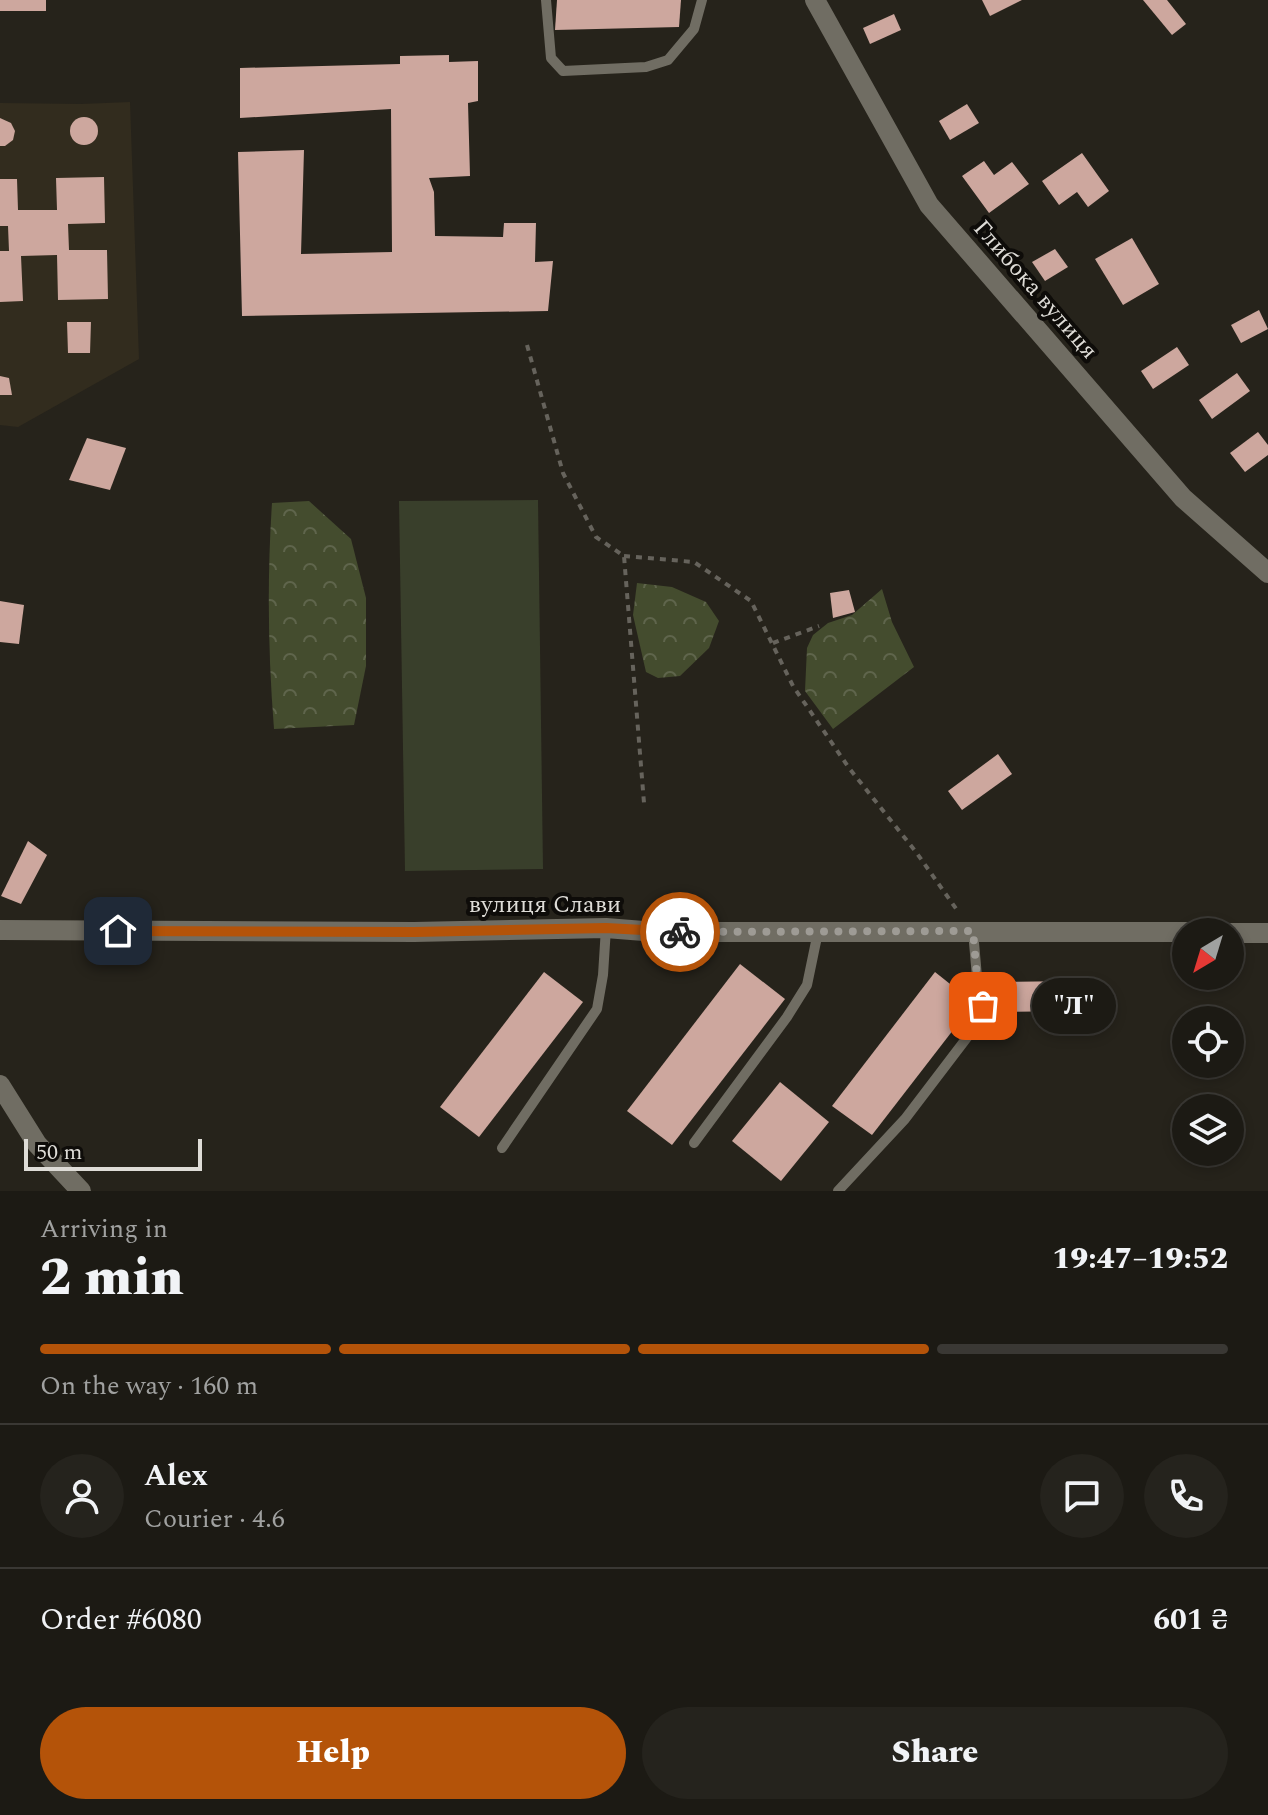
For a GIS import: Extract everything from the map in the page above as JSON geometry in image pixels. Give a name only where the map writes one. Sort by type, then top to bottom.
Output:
[{"type":"street","name":"Глибока вулиця","points":[[815,0],[929,205],[1183,498],[1268,573]]},
{"type":"street","name":"вулиця Слави","points":[[0,930],[414,932],[606,928],[656,932],[1172,932]]},
{"type":"street","points":[[1244,933],[1268,933]]},
{"type":"street","points":[[0,1085],[37,1144],[81,1191]]},
{"type":"lane","points":[[546,0],[551,58],[563,71],[646,67],[668,60],[694,29],[702,0]]},
{"type":"lane","points":[[502,1148],[597,1009],[606,928]]},
{"type":"lane","points":[[838,1191],[905,1119],[972,1031],[983,1006],[973,931]]},
{"type":"lane","points":[[694,1143],[807,985],[818,932]]},
{"type":"path","points":[[527,345],[563,473],[596,537],[624,556],[694,562],[751,601],[793,686],[849,768],[916,852],[973,931]]},
{"type":"path","points":[[624,556],[644,803]]},
{"type":"path","points":[[773,643],[819,626]]},
{"type":"shaded area","points":[[130,102],[139,359],[18,427],[0,425],[0,103]]},
{"type":"green space","points":[[538,500],[543,869],[405,871],[399,501]]},
{"type":"green space","points":[[309,501],[351,539],[366,598],[366,666],[354,725],[274,729],[269,616],[272,503]]},
{"type":"green space","points":[[637,583],[672,587],[706,602],[719,621],[709,648],[680,676],[658,678],[646,672],[633,615]]},
{"type":"green space","points":[[882,589],[892,622],[914,667],[833,729],[805,691],[807,648],[813,635],[828,623],[852,615]]},
{"type":"building","points":[[0,0],[46,0],[46,11],[0,11]]},
{"type":"building","points":[[557,0],[681,0],[679,27],[555,30]]},
{"type":"building","points":[[982,0],[1022,0],[990,16]]},
{"type":"building","points":[[1143,0],[1167,0],[1186,24],[1172,35]]},
{"type":"building","points":[[894,14],[901,30],[870,44],[863,28]]},
{"type":"building","points":[[449,55],[449,62],[478,61],[478,101],[468,103],[470,176],[429,178],[434,192],[435,236],[503,237],[504,223],[536,223],[535,262],[553,261],[548,311],[242,316],[238,152],[304,150],[301,254],[392,252],[391,109],[240,118],[240,68],[400,64],[400,56]]},
{"type":"building","points":[[967,104],[979,123],[950,140],[939,121]]},
{"type":"building","points":[[84,117],[94,121],[98,131],[94,141],[84,145],[74,141],[70,131],[74,121]]},
{"type":"building","points":[[0,118],[11,123],[15,131],[13,140],[5,146],[0,146]]},
{"type":"building","points":[[1082,153],[1109,191],[1088,207],[1077,192],[1059,205],[1042,181]]},
{"type":"building","points":[[984,161],[994,175],[1012,162],[1029,184],[989,213],[962,176]]},
{"type":"building","points":[[104,177],[105,223],[68,224],[69,250],[107,250],[108,299],[58,300],[57,255],[21,256],[23,301],[0,302],[0,251],[9,251],[8,226],[0,226],[0,179],[17,179],[18,210],[57,210],[56,178]]},
{"type":"building","points":[[1132,238],[1159,284],[1123,305],[1095,259]]},
{"type":"building","points":[[1055,249],[1068,267],[1045,281],[1032,262]]},
{"type":"building","points":[[1259,310],[1268,329],[1241,343],[1231,325]]},
{"type":"building","points":[[67,322],[91,322],[90,353],[68,353]]},
{"type":"building","points":[[1177,347],[1189,365],[1153,389],[1141,371]]},
{"type":"building","points":[[1237,373],[1250,391],[1212,419],[1199,400]]},
{"type":"building","points":[[0,376],[9,378],[12,395],[0,395]]},
{"type":"building","points":[[1258,432],[1268,445],[1268,455],[1245,472],[1230,453]]},
{"type":"building","points":[[87,438],[126,448],[110,490],[69,480]]},
{"type":"building","points":[[849,590],[855,612],[833,618],[830,593]]},
{"type":"building","points":[[0,601],[24,605],[19,644],[0,642]]},
{"type":"building","points":[[998,754],[1012,774],[962,810],[948,791]]},
{"type":"building","points":[[28,841],[47,855],[21,904],[1,896]]},
{"type":"building","points":[[740,964],[785,999],[672,1145],[627,1111]]},
{"type":"building","points":[[544,972],[583,1002],[479,1137],[440,1107]]},
{"type":"building","points":[[935,972],[974,1003],[872,1135],[832,1106]]},
{"type":"building","points":[[1075,981],[1075,1011],[990,1012],[989,982]]},
{"type":"building","points":[[780,1082],[829,1122],[781,1181],[732,1141]]},
{"type":"way so far","points":[[680,932],[973,931],[983,1006]]},
{"type":"place","name":"\"Л\"","points":[[983,1006]]},
{"type":"route","points":[[118,931],[414,932],[606,928],[680,932]]}]
